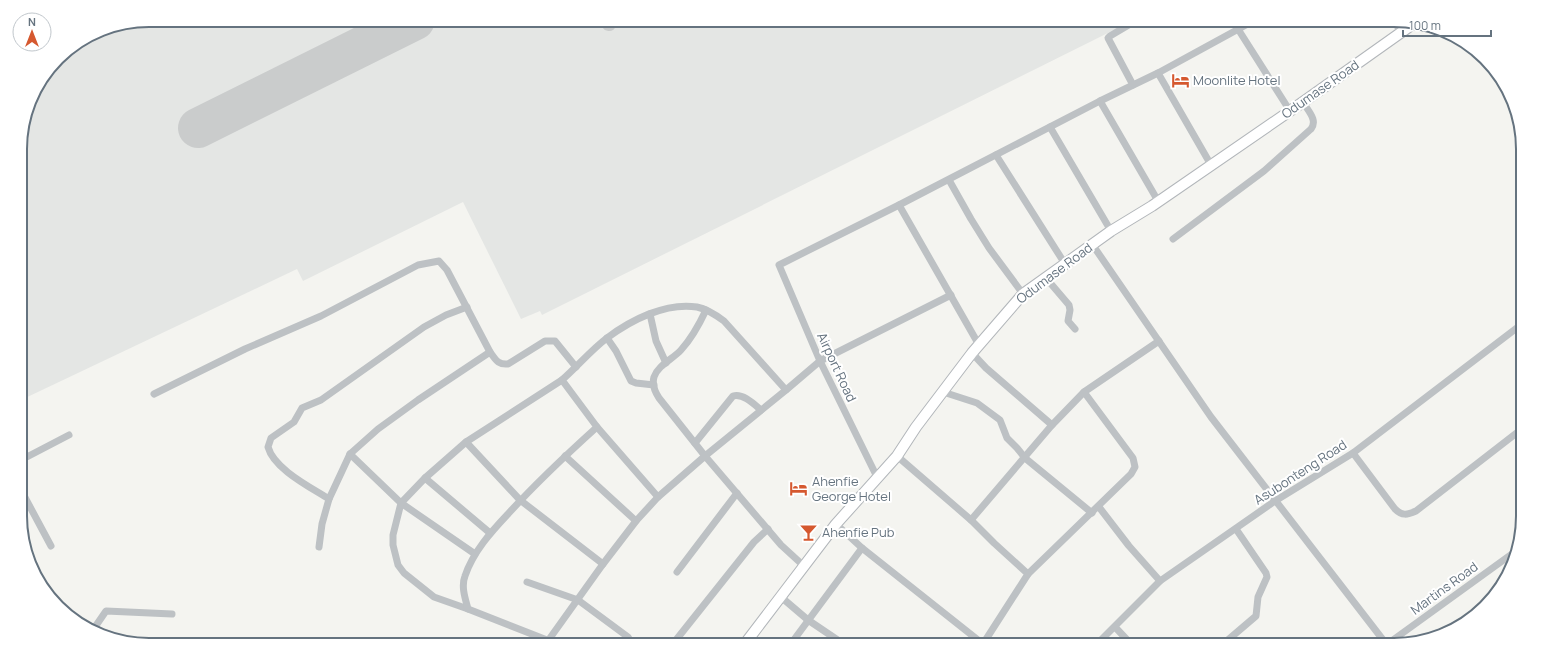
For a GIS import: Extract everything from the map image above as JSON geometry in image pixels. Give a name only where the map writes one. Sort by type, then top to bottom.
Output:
[{"type":"main road","name":"Odumase Road","points":[[752,638],[781,597],[836,524],[897,456],[916,427],[976,349],[1023,294],[1110,231],[1211,165],[1408,28]]},
{"type":"street","points":[[1125,27],[1108,38],[1133,85]]},
{"type":"street","points":[[1052,425],[986,368],[951,295],[899,206],[1100,101],[1158,73],[1242,27]]},
{"type":"street","points":[[1398,27],[1401,33]]},
{"type":"street","points":[[1238,29],[1290,111]]},
{"type":"street","points":[[1158,73],[1211,165]]},
{"type":"street","points":[[1100,101],[1158,201]]},
{"type":"street","points":[[1173,240],[1264,171],[1311,129],[1314,125],[1314,120],[1303,102]]},
{"type":"street","points":[[1050,127],[1110,231]]},
{"type":"street","points":[[996,155],[1065,264]]},
{"type":"street","points":[[949,180],[989,248],[1023,294]]},
{"type":"street","name":"Airport Road","points":[[877,477],[820,361],[779,265],[899,206]]},
{"type":"street","points":[[1092,244],[1211,416],[1382,638]]},
{"type":"street","points":[[154,394],[244,349],[321,316],[426,262],[439,261],[447,270],[490,352],[498,363],[503,365],[508,364],[545,341],[554,341],[576,367]]},
{"type":"street","points":[[1046,278],[1069,305],[1070,310],[1068,321],[1075,329]]},
{"type":"street","points":[[549,638],[636,521],[658,497],[705,456],[820,361],[951,295]]},
{"type":"street","points":[[537,638],[468,609],[434,597],[404,573],[398,565],[393,545],[393,535],[401,503],[425,478],[466,442],[562,380],[607,338],[642,317],[661,310],[680,306],[698,307],[713,313],[724,321],[786,390]]},
{"type":"street","points":[[329,498],[289,473],[272,456],[268,447],[271,438],[294,422],[302,408],[321,400],[424,327],[446,315],[467,307]]},
{"type":"street","points":[[706,310],[696,332],[680,352],[659,369],[654,377],[655,392],[737,494],[790,554],[805,567]]},
{"type":"street","points":[[650,314],[656,341],[666,363]]},
{"type":"street","name":"Asubonteng Road","points":[[1103,638],[1160,581],[1276,501],[1353,453],[1516,329]]},
{"type":"street","points":[[607,338],[616,351],[631,381],[654,385]]},
{"type":"street","points":[[971,520],[1052,425],[1084,392],[1159,341]]},
{"type":"street","points":[[319,547],[322,524],[329,498],[350,454],[378,429],[490,352]]},
{"type":"street","points":[[562,380],[597,427],[658,497]]},
{"type":"street","points":[[943,392],[977,403],[1000,420],[1007,438],[1025,458],[1092,513]]},
{"type":"street","points":[[988,638],[1028,574],[1131,474],[1134,467],[1133,458],[1084,392]]},
{"type":"street","points":[[695,443],[733,396],[739,396],[750,401],[761,410]]},
{"type":"street","points":[[468,609],[464,584],[465,576],[476,554],[490,534],[520,500],[597,427]]},
{"type":"street","points":[[1353,453],[1399,514],[1407,515],[1416,511],[1516,433]]},
{"type":"street","points":[[27,457],[69,435]]},
{"type":"street","points":[[466,442],[520,500],[603,564]]},
{"type":"street","points":[[350,454],[401,503],[476,554]]},
{"type":"street","points":[[565,456],[636,521]]},
{"type":"street","points":[[897,456],[971,520],[1028,574]]},
{"type":"street","points":[[425,478],[490,534]]},
{"type":"street","points":[[677,572],[737,494]]},
{"type":"street","points":[[27,501],[51,546]]},
{"type":"street","points":[[1099,506],[1129,546],[1160,581]]},
{"type":"street","points":[[836,524],[862,548],[976,638]]},
{"type":"street","points":[[677,638],[714,590],[754,542],[768,529]]},
{"type":"street","points":[[1230,638],[1256,616],[1258,597],[1267,577],[1266,573],[1236,529]]},
{"type":"street","points":[[795,638],[862,548]]},
{"type":"street","name":"Martins Road","points":[[1397,638],[1510,556]]},
{"type":"street","points":[[527,582],[578,600],[629,638]]},
{"type":"street","points":[[781,597],[808,620],[835,638]]},
{"type":"street","points":[[96,626],[106,611],[172,614]]},
{"type":"street","points":[[1114,627],[1125,638]]},
{"type":"shaded area","points":[[149,27],[1120,27],[542,315],[540,311],[521,319],[463,202],[303,281],[297,269],[27,397],[27,141],[31,118],[36,102],[52,75],[69,57],[88,43],[110,33],[133,28]]},
{"type":"runway","points":[[198,128],[401,27]]},
{"type":"place","name":"Moonlite Hotel","points":[[1180,80]]},
{"type":"place","name":"Ahenfie George Hotel","points":[[799,488]]},
{"type":"place","name":"Ahenfie Pub","points":[[809,532]]}]
